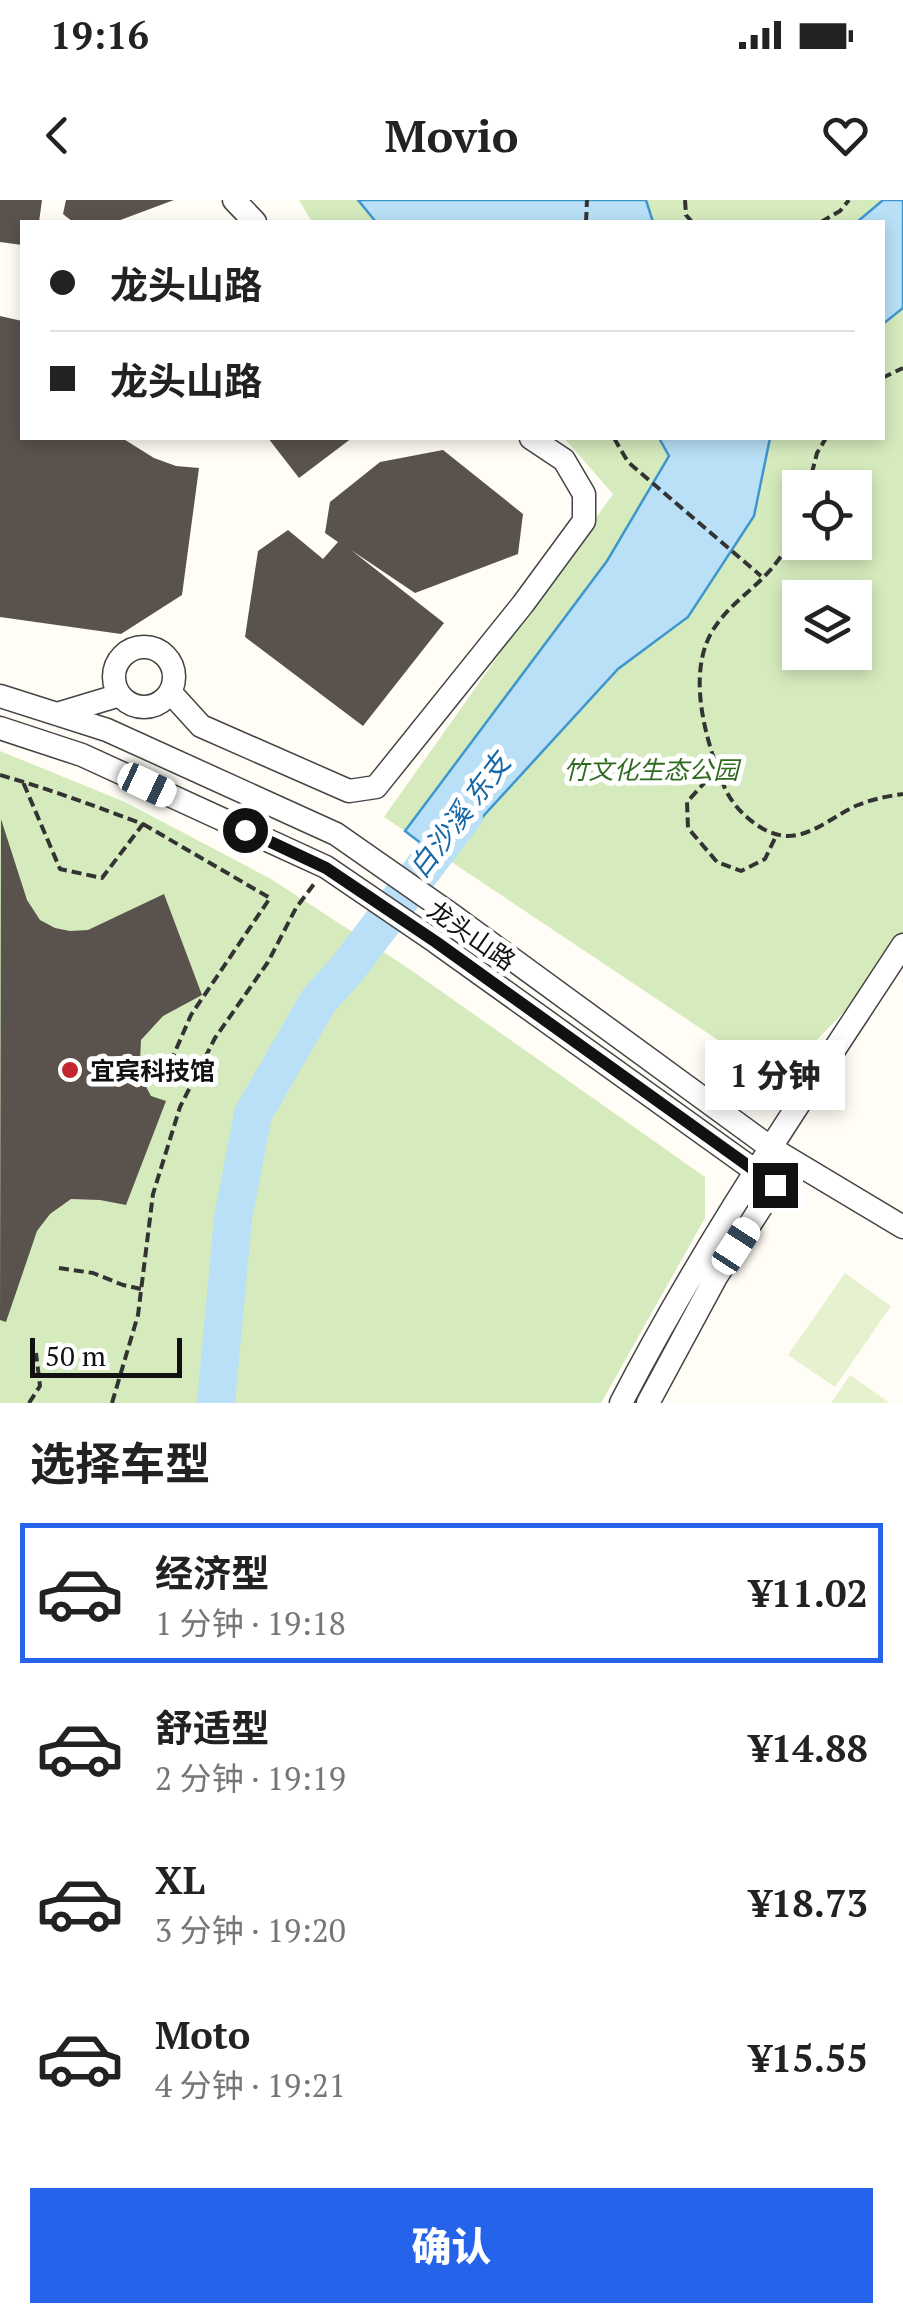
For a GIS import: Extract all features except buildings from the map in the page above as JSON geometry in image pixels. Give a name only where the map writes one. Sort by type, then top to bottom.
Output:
[{"type":"street","points":[[234,200],[254,220]]},
{"type":"street","points":[[170,692],[201,726],[348,791],[376,787],[584,521],[584,494],[564,460],[533,440]]},
{"type":"street","points":[[138,648],[157,650],[171,664],[173,683],[164,700],[146,707],[136,706],[120,695],[114,676],[121,658],[138,648]]},
{"type":"street","points":[[57,714],[120,695]]},
{"type":"street","name":"龙头山路","points":[[0,696],[108,730],[336,834],[781,1154],[903,1227]]},
{"type":"street","name":"龙头山路","points":[[0,728],[82,755],[318,864],[436,942],[766,1179]]},
{"type":"street","points":[[648,1403],[766,1179],[903,945]]},
{"type":"street","points":[[621,1403],[659,1329],[766,1179]]},
{"type":"path","points":[[824,220],[849,200]]},
{"type":"path","points":[[615,440],[628,462],[761,576]]},
{"type":"path","points":[[813,470],[825,440]]},
{"type":"path","points":[[782,553],[715,626],[702,653],[698,678],[710,748],[728,796],[767,831],[789,836],[808,831],[856,806],[903,794]]},
{"type":"path","points":[[717,769],[687,802],[688,828],[717,862],[741,871],[765,859],[777,833]]},
{"type":"path","points":[[0,775],[62,792],[142,824],[270,898],[191,1014],[171,1062]]},
{"type":"path","points":[[23,782],[60,870],[102,878],[142,824]]},
{"type":"path","points":[[112,1403],[138,1315],[153,1194],[180,1108],[215,1038],[268,962],[318,864]]},
{"type":"path","points":[[59,1268],[93,1273],[141,1289]]},
{"type":"path","points":[[29,1403],[40,1386],[36,1353]]},
{"type":"green space","name":"竹文化生态公园","points":[[299,200],[903,200],[903,951],[778,1080],[384,817],[613,494],[566,440],[885,440],[885,220],[311,220]]},
{"type":"green space","points":[[0,751],[125,802],[271,879],[411,970],[705,1177],[705,1218],[601,1403],[0,1403]]},
{"type":"green space","points":[[845,1273],[891,1306],[835,1387],[788,1355]]},
{"type":"green space","points":[[850,1375],[890,1403],[831,1403]]},
{"type":"water","points":[[358,200],[646,200],[652,220],[374,220]]},
{"type":"water","points":[[883,200],[903,200],[903,308],[885,322],[885,220],[859,220]]},
{"type":"water","points":[[660,440],[770,440],[754,516],[688,617],[618,669],[443,860],[405,831],[607,561],[669,456]]},
{"type":"waterway","name":"白沙溪 东支","points":[[216,1403],[233,1218],[253,1114],[319,1000],[464,815]]},
{"type":"place","name":"宜宾科技馆","points":[[70,1070]]},
{"type":"route","points":[[245,830],[326,868],[775,1185]]}]
